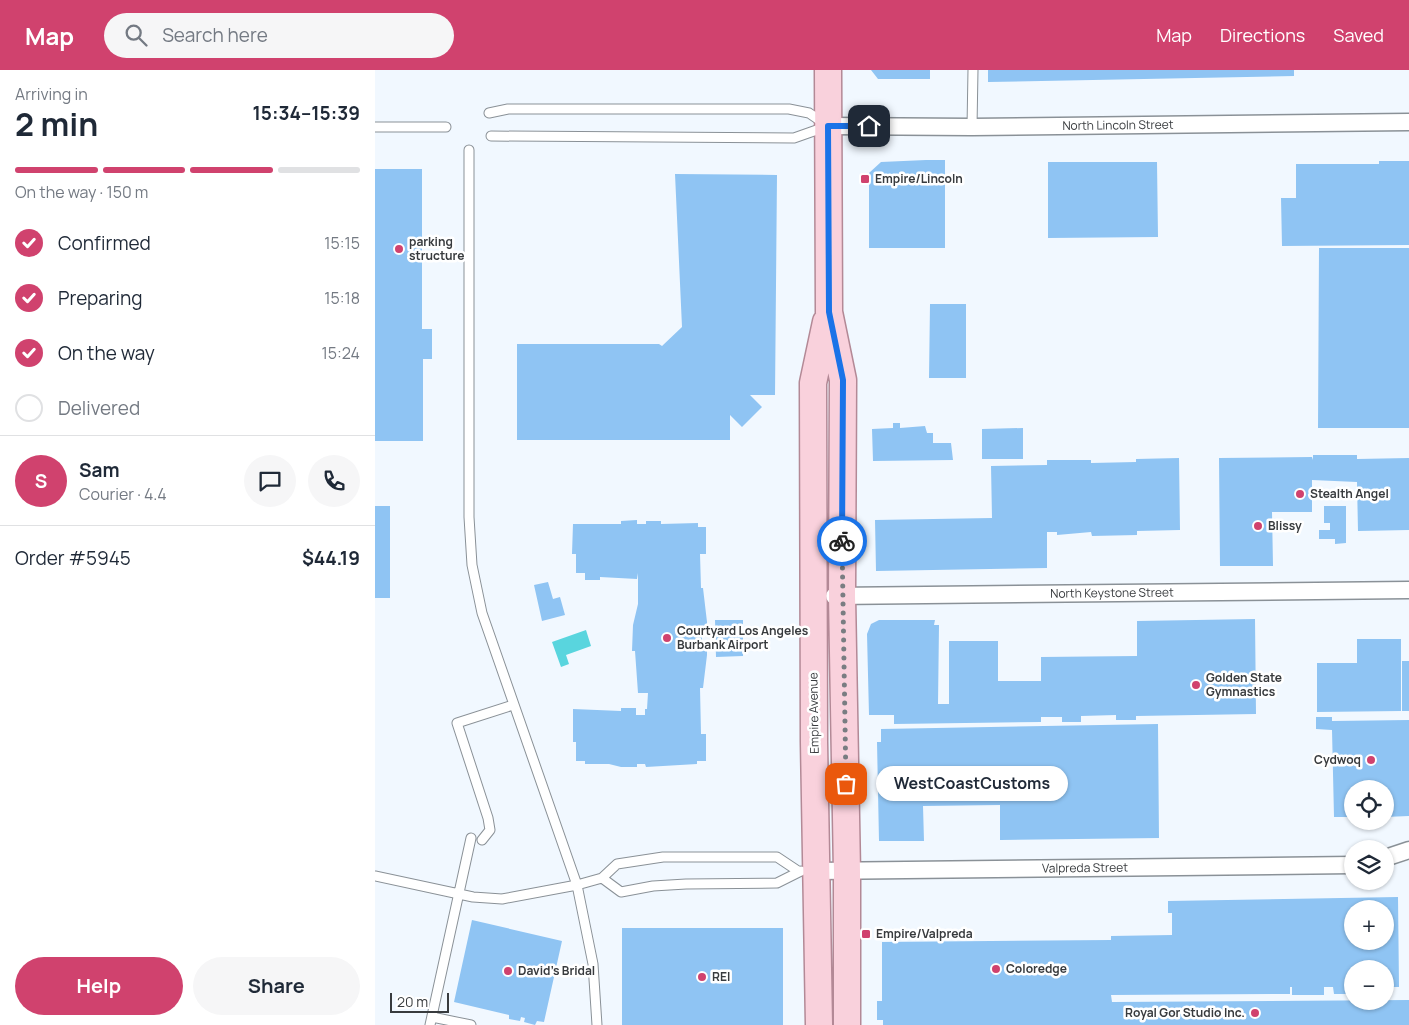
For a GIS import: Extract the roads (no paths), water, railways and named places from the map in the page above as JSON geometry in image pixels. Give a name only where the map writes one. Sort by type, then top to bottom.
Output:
[{"type":"main road","name":"Empire Avenue","points":[[828,70],[829,312],[843,380],[842,596],[847,872],[847,1025]]},
{"type":"main road","name":"Empire Avenue","points":[[819,1025],[807,871],[813,596],[813,383],[829,312]]},
{"type":"street","name":"North Lincoln Street","points":[[828,126],[972,127],[1409,122]]},
{"type":"street","name":"North Keystone Street","points":[[813,596],[1409,590]]},
{"type":"street","points":[[1394,855],[1409,850]]},
{"type":"street","name":"Valpreda Street","points":[[807,871],[1344,865]]},
{"type":"lane","points":[[972,127],[973,70]]},
{"type":"lane","points":[[489,113],[508,109],[789,110],[809,113],[828,126]]},
{"type":"lane","points":[[375,126],[446,127]]},
{"type":"lane","points":[[491,136],[794,138],[828,126]]},
{"type":"lane","points":[[469,150],[470,541],[482,613],[577,884],[593,964],[597,1025]]},
{"type":"lane","points":[[482,840],[490,830],[488,818],[457,723],[513,705]]},
{"type":"lane","points":[[471,838],[431,1021],[471,1025]]},
{"type":"lane","points":[[375,876],[459,894],[502,899],[602,878],[617,864],[679,856],[777,857],[807,871]]},
{"type":"lane","points":[[602,878],[621,892],[653,886],[777,883],[807,871]]},
{"type":"water","points":[[586,630],[591,646],[566,655],[569,664],[561,667],[552,642]]},
{"type":"place","name":"Empire/Lincoln","points":[[865,179]]},
{"type":"place","name":"parking structure","points":[[399,249]]},
{"type":"place","name":"Stealth Angel","points":[[1300,494]]},
{"type":"place","name":"Blissy","points":[[1258,526]]},
{"type":"place","name":"Courtyard Los Angeles Burbank Airport","points":[[667,638]]},
{"type":"place","name":"Golden State Gymnastics","points":[[1196,685]]},
{"type":"place","name":"Cydwoq","points":[[1371,760]]},
{"type":"place","name":"WestCoastCustoms","points":[[846,784]]},
{"type":"place","name":"Empire/Valpreda","points":[[866,934]]},
{"type":"place","name":"Coloredge","points":[[996,969]]},
{"type":"place","name":"David's Bridal","points":[[508,971]]},
{"type":"place","name":"REI","points":[[702,977]]},
{"type":"place","name":"Royal Gor Studio Inc.","points":[[1255,1013]]}]
